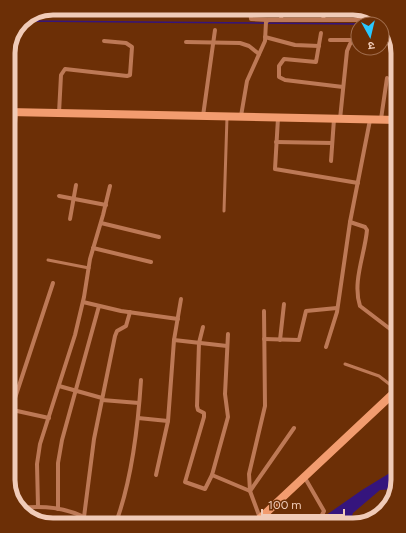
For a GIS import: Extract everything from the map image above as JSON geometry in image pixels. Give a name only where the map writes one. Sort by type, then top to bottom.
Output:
[{"type":"street","points":[[251,15],[251,19],[267,23],[281,20],[350,20]]},
{"type":"street","points":[[281,15],[281,20]]},
{"type":"street","points":[[323,20],[324,15]]},
{"type":"street","points":[[241,117],[247,81],[266,37],[267,23]]},
{"type":"street","points":[[203,116],[215,30]]},
{"type":"street","points":[[321,32],[317,60],[314,63],[286,59],[283,60],[279,66],[279,77],[285,80],[343,87]]},
{"type":"street","points":[[266,37],[295,45],[319,46]]},
{"type":"street","points":[[330,40],[350,38]]},
{"type":"street","points":[[59,113],[61,75],[65,69],[127,76],[130,75],[132,47],[126,43],[104,41]]},
{"type":"street","points":[[186,42],[245,44],[259,54]]},
{"type":"street","points":[[331,161],[332,143],[343,87],[347,51],[350,47]]},
{"type":"street","points":[[381,120],[387,78]]},
{"type":"street","points":[[15,112],[391,120]]},
{"type":"street","points":[[278,118],[276,169],[358,183]]},
{"type":"street","points":[[326,347],[337,308],[350,222],[370,119]]},
{"type":"street","points":[[276,142],[332,143]]},
{"type":"street","points":[[70,219],[76,185]]},
{"type":"street","points":[[38,506],[38,454],[60,386],[83,302],[93,248],[110,186]]},
{"type":"street","points":[[59,196],[106,205]]},
{"type":"street","points":[[350,222],[365,227],[367,230],[359,279],[358,299],[360,306],[391,330]]},
{"type":"street","points":[[101,223],[159,237]]},
{"type":"street","points":[[93,248],[151,262]]},
{"type":"street","points":[[15,394],[53,283]]},
{"type":"street","points":[[156,474],[168,420],[174,340],[181,299]]},
{"type":"street","points":[[83,302],[130,312],[178,319]]},
{"type":"street","points":[[280,340],[284,304]]},
{"type":"street","points":[[58,509],[60,452],[75,391],[99,306]]},
{"type":"street","points":[[264,339],[300,340],[307,310],[337,308]]},
{"type":"street","points":[[26,507],[38,506],[58,509],[84,517],[91,454],[115,336],[117,331],[126,326],[130,312]]},
{"type":"street","points":[[264,312],[265,406],[249,468],[250,491],[260,518],[391,396]]},
{"type":"street","points":[[203,327],[199,343],[197,406],[198,410],[204,413],[204,417],[185,482],[205,489],[212,475],[228,417],[225,394],[228,334]]},
{"type":"street","points":[[174,340],[227,346]]},
{"type":"street","points":[[117,518],[124,498],[138,418],[141,380]]},
{"type":"street","points":[[60,386],[102,399],[140,403]]},
{"type":"street","points":[[15,410],[49,418]]},
{"type":"street","points":[[138,418],[168,420]]},
{"type":"street","points":[[250,491],[294,428]]},
{"type":"street","points":[[212,475],[250,491]]},
{"type":"street","points":[[304,478],[324,511],[319,518]]},
{"type":"lane","points":[[224,211],[227,117]]},
{"type":"lane","points":[[48,260],[89,268]]},
{"type":"lane","points":[[345,364],[379,376],[391,384]]},
{"type":"shaded area","points":[[391,472],[390,489],[380,490],[353,513],[351,518],[322,518],[362,490]]},
{"type":"waterway","points":[[32,21],[350,24]]}]
